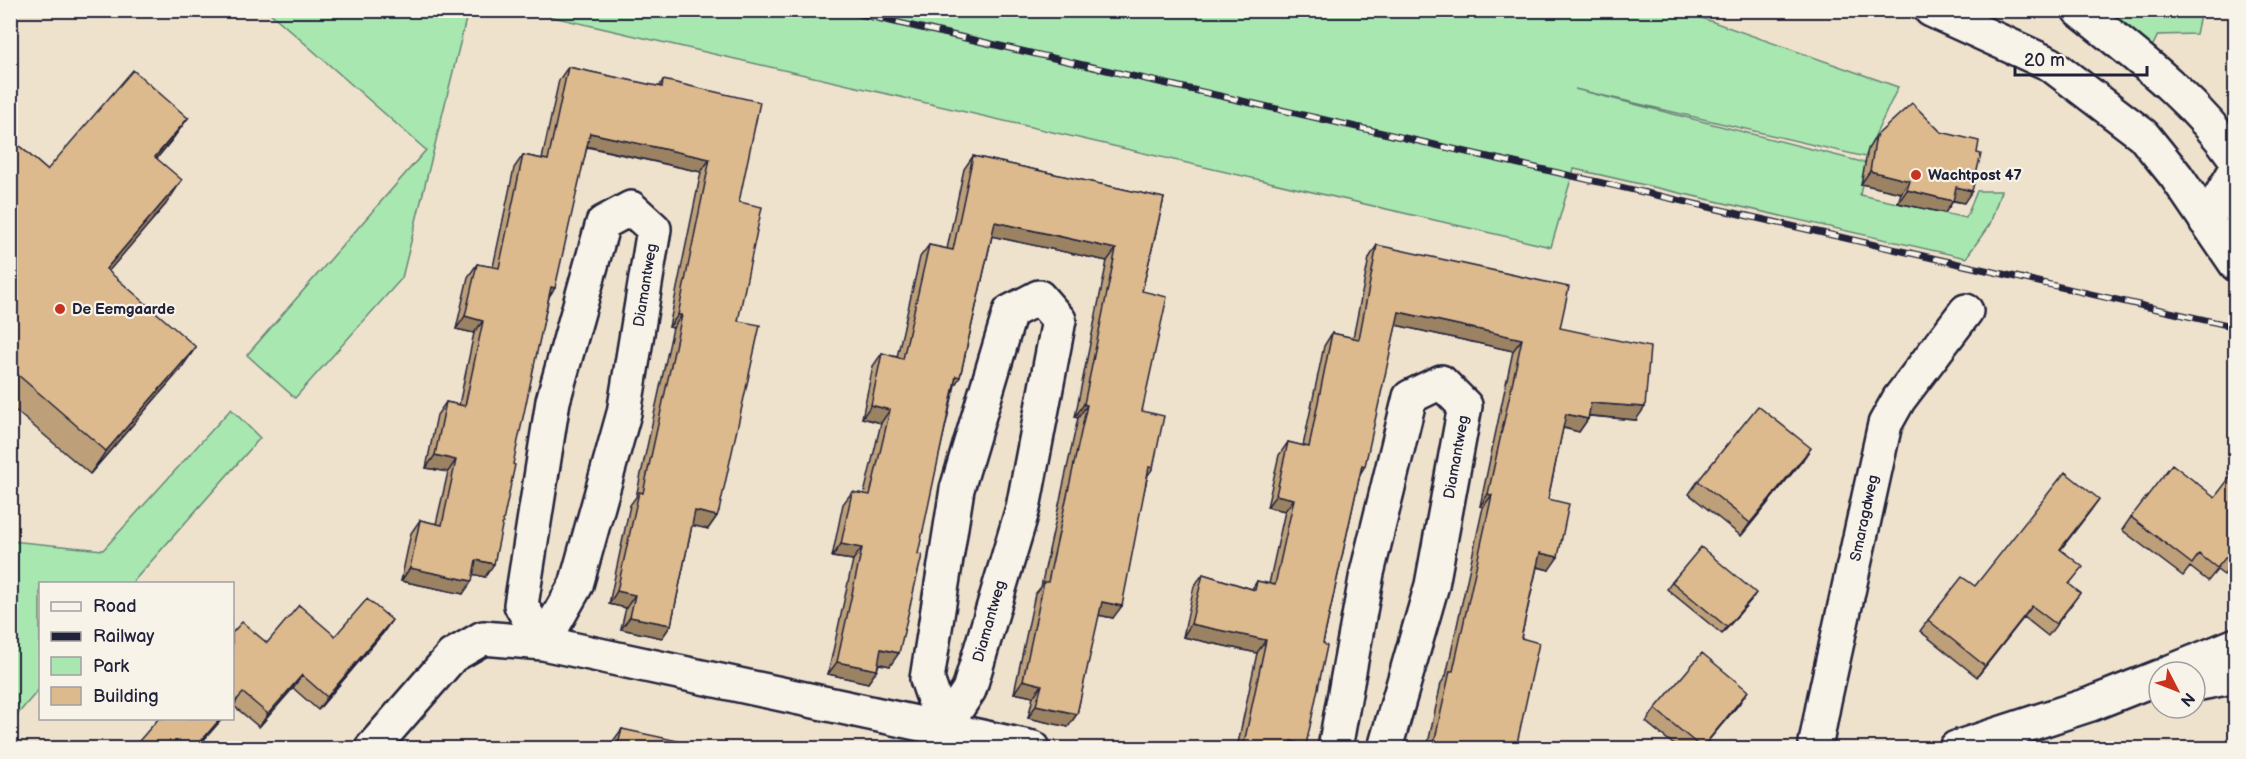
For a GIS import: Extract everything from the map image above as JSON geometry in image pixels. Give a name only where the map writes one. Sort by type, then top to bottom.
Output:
[{"type":"street","points":[[1931,10],[2050,64],[2143,135],[2176,176],[2221,220],[2235,264]]},
{"type":"street","points":[[2079,10],[2162,76],[2217,133],[2235,159]]},
{"type":"street","points":[[2221,220],[2235,170]]},
{"type":"street","name":"Diamantweg","points":[[631,208],[654,229],[624,413],[576,585],[543,643],[522,605],[553,401],[603,223],[631,208]]},
{"type":"street","name":"Diamantweg","points":[[1038,297],[1059,320],[1023,508],[969,690],[941,738],[927,679],[957,489],[1010,312],[1038,297]]},
{"type":"street","name":"Smaragdweg","points":[[1818,748],[1816,743],[1824,700],[1885,424],[1899,399],[1966,311]]},
{"type":"street","name":"Diamantweg","points":[[1335,748],[1366,573],[1410,397],[1442,382],[1465,406],[1432,585],[1385,748]]},
{"type":"street","points":[[372,748],[452,656],[483,638],[543,643],[941,738],[1033,748]]},
{"type":"street","points":[[2199,660],[2235,645]]},
{"type":"street","points":[[2207,682],[2235,676]]},
{"type":"street","points":[[1956,748],[2091,704],[2147,682]]},
{"type":"street","points":[[2091,704],[2147,693]]},
{"type":"green space","points":[[268,11],[468,11],[402,278],[295,398],[247,355],[426,150]]},
{"type":"green space","points":[[527,11],[1682,11],[1898,87],[1865,157],[1575,89],[1866,163],[1860,195],[1966,218],[1977,191],[2001,191],[1990,224],[1966,258],[1574,169],[1551,247]]},
{"type":"green space","points":[[2104,11],[2201,11],[2196,34],[2158,35],[2152,47]]},
{"type":"green space","points":[[231,409],[260,438],[133,582],[39,582],[39,689],[11,722],[11,541],[103,550]]},
{"type":"building","points":[[568,67],[662,87],[663,80],[760,102],[739,202],[762,207],[738,321],[760,325],[719,511],[717,516],[695,511],[671,625],[630,617],[635,595],[617,591],[639,492],[643,493],[682,315],[678,315],[710,159],[590,133],[555,288],[551,287],[494,564],[476,560],[472,581],[410,568],[420,520],[442,525],[456,460],[435,455],[446,402],[465,406],[483,321],[465,316],[477,264],[499,268],[523,155],[548,160]]},
{"type":"building","name":"De Eemgaarde","points":[[133,70],[188,118],[155,157],[182,180],[106,269],[196,347],[106,451],[10,368],[10,138],[47,170]]},
{"type":"building","points":[[1912,103],[1941,132],[1979,141],[1977,153],[1981,154],[1972,191],[1956,187],[1953,201],[1907,190],[1910,181],[1870,171],[1876,136]]},
{"type":"building","points":[[973,156],[1164,198],[1142,291],[1167,297],[1142,411],[1164,416],[1153,468],[1149,467],[1122,606],[1102,602],[1077,714],[1036,705],[1042,685],[1023,680],[1044,582],[1048,582],[1087,405],[1084,404],[1116,249],[995,222],[960,377],[956,376],[918,554],[922,555],[899,653],[881,649],[877,670],[837,662],[862,548],[841,544],[852,492],[870,495],[890,410],[871,405],[882,353],[903,359],[929,245],[953,250]]},
{"type":"building","points":[[1377,245],[1569,287],[1560,328],[1650,347],[1645,407],[1591,403],[1588,419],[1566,414],[1548,499],[1569,504],[1558,557],[1540,553],[1521,638],[1539,643],[1516,748],[1433,748],[1450,671],[1453,671],[1492,495],[1488,494],[1522,339],[1399,312],[1365,466],[1362,465],[1323,643],[1327,646],[1306,745],[1291,741],[1289,748],[1243,748],[1266,640],[1191,624],[1203,574],[1255,590],[1257,581],[1275,585],[1294,499],[1276,495],[1288,442],[1309,447],[1332,333],[1359,339]]},
{"type":"building","points":[[1758,406],[1811,448],[1750,523],[1698,481]]},
{"type":"building","points":[[2172,464],[2215,497],[2235,471],[2235,558],[2233,562],[2226,557],[2217,568],[2199,554],[2192,564],[2131,517]]},
{"type":"building","points":[[2065,472],[2099,499],[2060,549],[2083,567],[2069,584],[2080,593],[2056,624],[2032,606],[1985,666],[1928,620],[1962,577],[1975,586]]},
{"type":"building","points":[[1701,547],[1756,593],[1727,627],[1672,582]]},
{"type":"building","points":[[367,599],[392,620],[327,697],[302,675],[268,714],[243,693],[234,703],[234,631],[242,622],[267,643],[299,605],[335,636]]},
{"type":"building","points":[[1702,653],[1748,691],[1702,748],[1655,709]]},
{"type":"building","points":[[157,720],[219,720],[195,748],[133,748]]},
{"type":"building","points":[[622,729],[678,741],[676,748],[617,748]]},
{"type":"railway","points":[[842,10],[2236,327]]},
{"type":"place","name":"Wachtpost 47","points":[[1916,175]]},
{"type":"place","name":"De Eemgaarde","points":[[60,309]]}]
